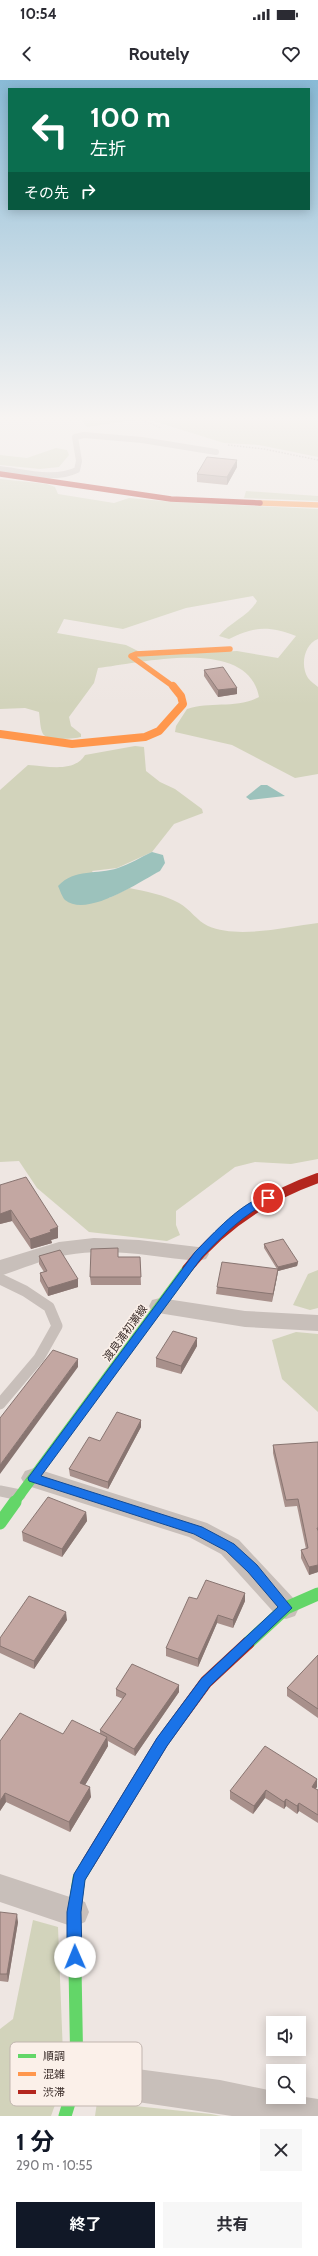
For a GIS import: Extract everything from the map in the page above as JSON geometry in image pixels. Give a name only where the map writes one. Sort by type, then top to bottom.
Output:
[{"type":"street","points":[[0,734],[72,744],[118,741],[153,735],[183,704],[183,697],[177,688],[133,659],[131,656],[136,654],[230,649]]},
{"type":"street","name":"渡良浦初瀬線","points":[[0,1523],[198,1254],[226,1227],[256,1204],[292,1186],[318,1178]]},
{"type":"street","points":[[0,1268],[59,1249],[80,1246],[150,1248],[198,1254]]},
{"type":"street","points":[[160,1306],[245,1319],[318,1323]]},
{"type":"street","points":[[27,1487],[198,1530],[230,1548],[252,1569],[286,1608]]},
{"type":"street","points":[[76,2042],[74,1912],[79,1878],[162,1742],[206,1682],[286,1608],[318,1594]]},
{"type":"street","points":[[0,1888],[74,1912]]},
{"type":"street","points":[[142,2086],[220,2097],[318,2116]]},
{"type":"street","points":[[65,2116],[68,2106]]},
{"type":"lane","points":[[0,1279],[25,1291],[49,1307],[57,1326],[44,1351],[0,1404]]},
{"type":"lane","points":[[0,1490],[27,1487]]},
{"type":"green space","points":[[0,515],[318,515],[318,639],[309,646],[307,650],[304,668],[310,681],[318,687],[318,774],[295,778],[232,745],[175,732],[176,726],[187,709],[205,705],[241,703],[259,697],[251,678],[235,666],[215,660],[190,658],[165,659],[98,668],[94,683],[69,717],[71,726],[81,734],[81,737],[55,739],[45,736],[42,732],[39,712],[25,708],[0,709]],"holes":[[[253,596],[257,601],[254,606],[219,636],[229,639],[247,632],[262,629],[278,630],[296,636],[278,658],[237,651],[146,655],[126,645],[57,633],[64,619],[123,629],[186,608]]]},
{"type":"green space","points":[[135,746],[144,747],[146,771],[160,782],[175,789],[202,809],[203,813],[174,824],[152,852],[117,868],[92,871],[109,898],[129,888],[155,894],[179,903],[208,926],[233,932],[262,931],[318,923],[318,1159],[291,1164],[255,1162],[235,1167],[176,1211],[176,1225],[180,1235],[167,1241],[89,1232],[37,1188],[19,1161],[0,1162],[0,790],[28,765],[51,767],[67,766],[80,761],[85,755]]},
{"type":"green space","points":[[318,1270],[318,1308],[310,1310],[293,1305],[308,1274]]},
{"type":"green space","points":[[296,1332],[318,1334],[318,1412],[282,1379],[272,1340]]},
{"type":"green space","points":[[33,1920],[58,1927],[63,2042],[10,2042],[10,2106],[55,2106],[51,2116],[0,2116],[0,2029],[13,2019]]},
{"type":"green space","points":[[96,2106],[135,2106],[221,2116],[95,2116]]},
{"type":"water","points":[[261,785],[267,785],[285,796],[250,800],[246,797]]},
{"type":"water","points":[[152,852],[163,855],[165,863],[160,871],[127,890],[99,902],[86,905],[75,904],[65,900],[58,886],[65,880],[79,874],[118,868]]},
{"type":"building","points":[[223,667],[237,688],[218,690],[204,670]]},
{"type":"building","points":[[26,1177],[58,1227],[50,1230],[51,1232],[30,1239],[11,1210],[0,1214],[0,1185]]},
{"type":"building","points":[[283,1239],[298,1262],[278,1267],[264,1244]]},
{"type":"building","points":[[118,1248],[118,1257],[140,1257],[141,1277],[90,1277],[91,1249]]},
{"type":"building","points":[[60,1250],[78,1279],[48,1288],[40,1273],[47,1271],[39,1256]]},
{"type":"building","points":[[222,1262],[278,1269],[273,1294],[217,1287]]},
{"type":"building","points":[[173,1331],[197,1338],[181,1366],[156,1358]]},
{"type":"building","points":[[53,1350],[78,1359],[0,1465],[0,1418]]},
{"type":"building","points":[[117,1412],[141,1420],[108,1482],[69,1469],[89,1437],[100,1441]]},
{"type":"building","points":[[318,1442],[318,1565],[309,1567],[301,1550],[308,1548],[298,1499],[286,1500],[273,1445]]},
{"type":"building","points":[[48,1497],[86,1512],[62,1549],[22,1532]]},
{"type":"building","points":[[206,1580],[245,1593],[233,1620],[218,1615],[198,1659],[166,1648],[189,1597],[197,1599]]},
{"type":"building","points":[[29,1596],[66,1612],[34,1661],[0,1646],[0,1638]]},
{"type":"building","points":[[318,1655],[318,1709],[287,1688]]},
{"type":"building","points":[[132,1664],[179,1685],[134,1749],[100,1730],[126,1694],[116,1689]]},
{"type":"building","points":[[20,1713],[63,1734],[72,1720],[107,1737],[80,1783],[90,1787],[69,1822],[5,1793],[0,1801],[0,1741]]},
{"type":"building","points":[[265,1746],[317,1779],[312,1787],[318,1790],[318,1815],[299,1803],[297,1806],[286,1799],[284,1802],[266,1790],[254,1806],[230,1791]]},
{"type":"building","points":[[0,1912],[17,1914],[7,1974],[0,1974]]},
{"type":"traffic: fast","points":[[0,1523],[187,1269]]},
{"type":"traffic: fast","points":[[248,1643],[286,1608],[318,1594]]},
{"type":"traffic: fast","points":[[76,2042],[74,1912],[79,1878],[88,1863]]},
{"type":"traffic: fast","points":[[65,2116],[68,2106]]},
{"type":"traffic: slow","points":[[0,734],[72,744],[145,737],[159,731],[183,704],[181,696],[171,683],[131,656],[136,654],[230,649]]},
{"type":"traffic: jam","points":[[187,1269],[214,1238],[245,1213],[280,1193],[318,1178]]},
{"type":"traffic: jam","points":[[88,1863],[162,1742],[206,1682],[248,1643]]},
{"type":"route","points":[[75,1957],[74,1912],[79,1878],[162,1742],[206,1682],[286,1608],[252,1569],[230,1548],[198,1530],[34,1478],[160,1306],[186,1273],[198,1254],[226,1227],[256,1204],[268,1198]]}]
